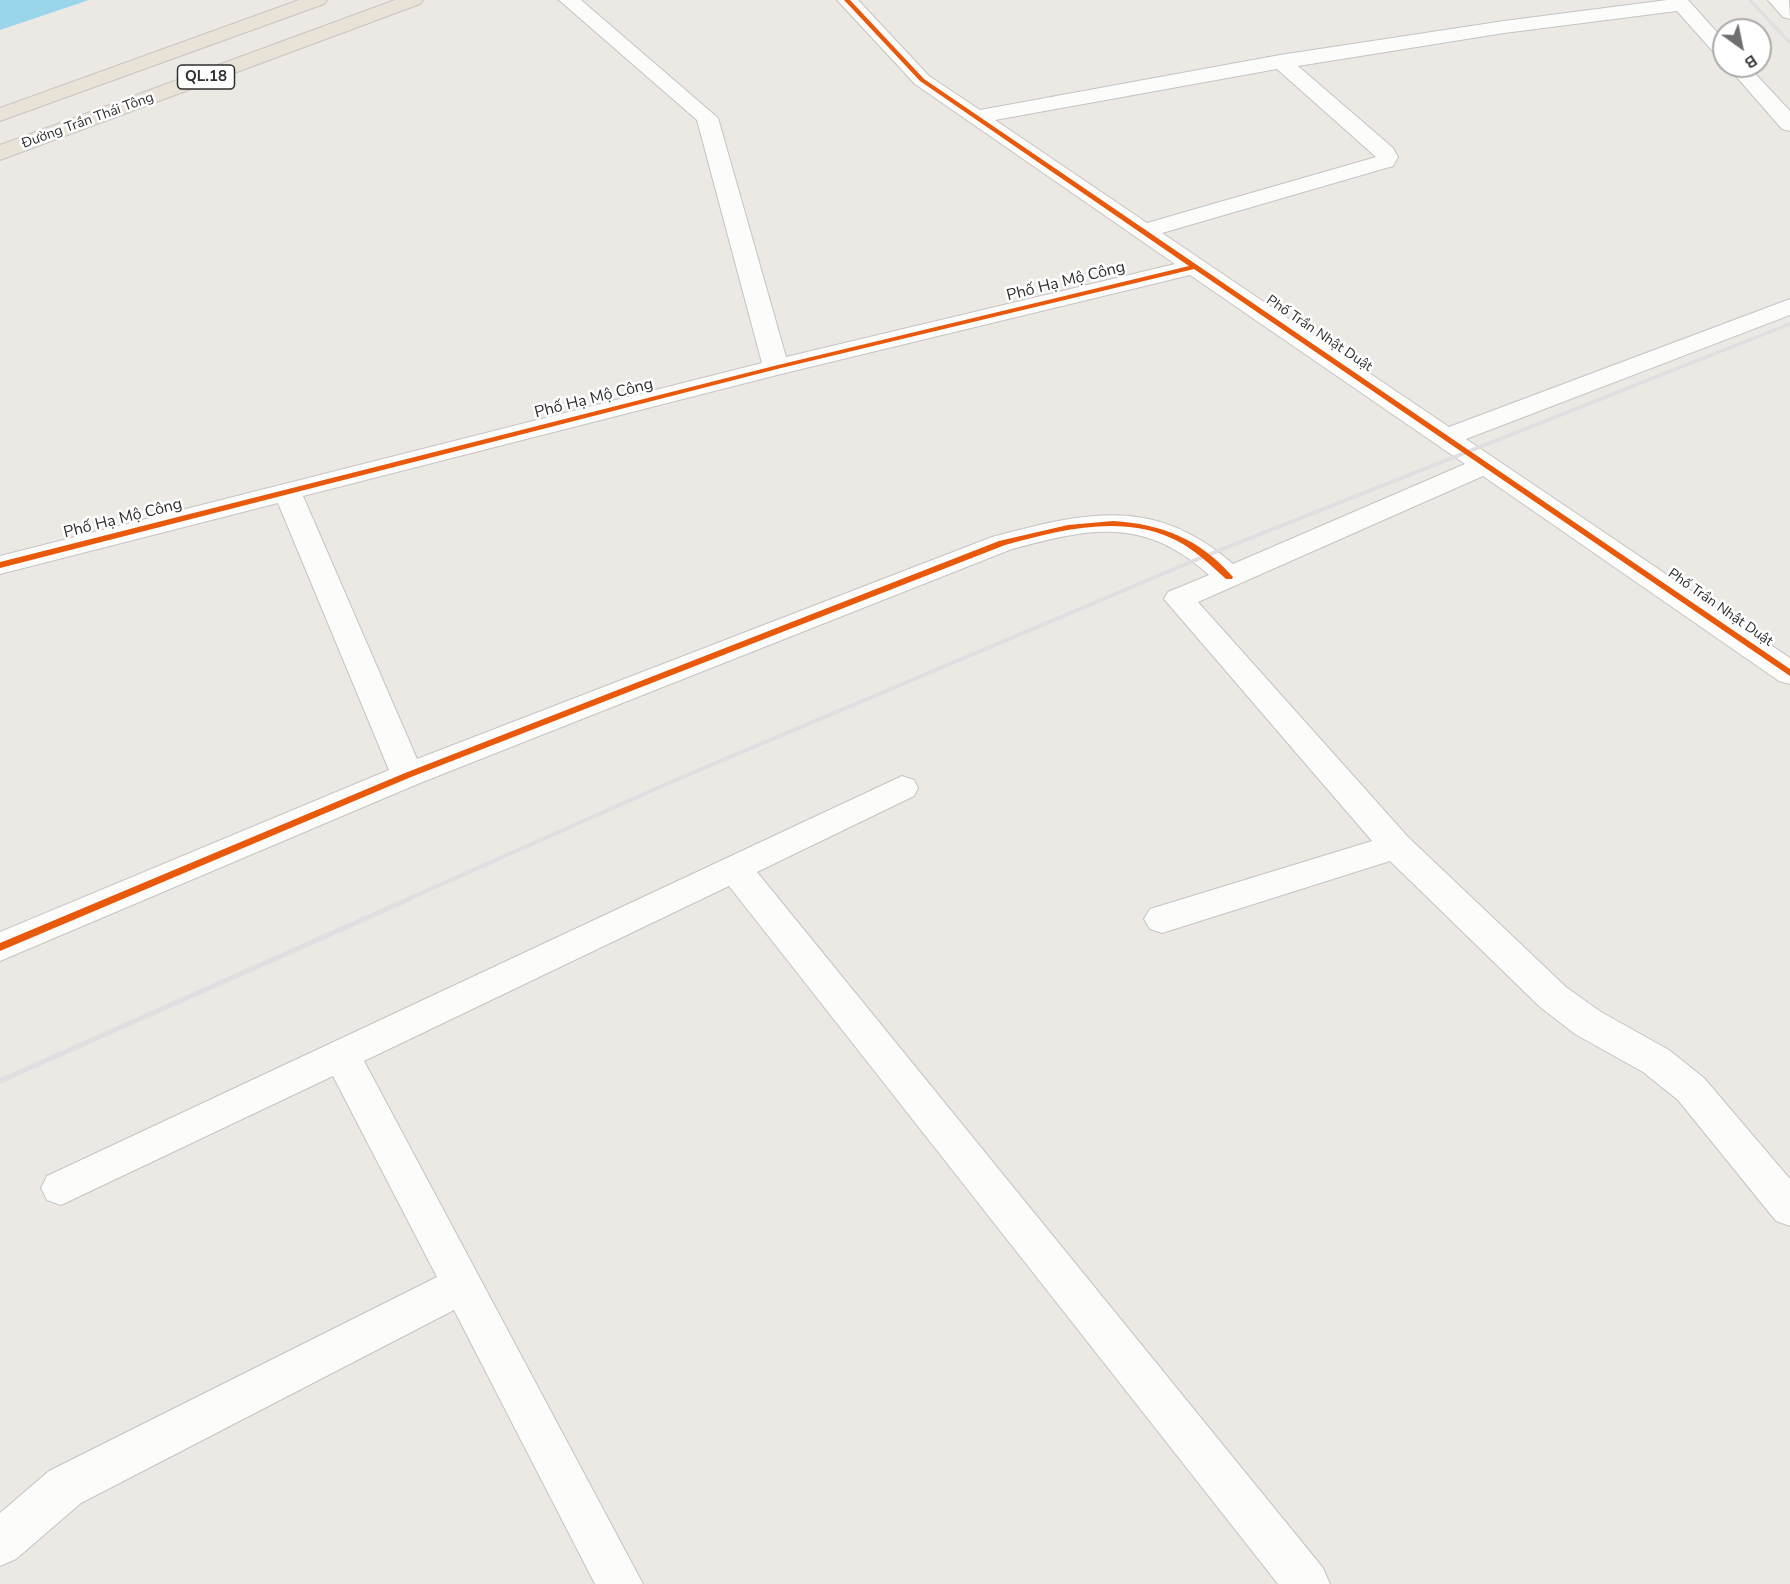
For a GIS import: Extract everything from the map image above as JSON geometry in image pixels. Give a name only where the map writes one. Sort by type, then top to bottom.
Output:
[{"type":"highway","name":"QL.18","points":[[0,115],[317,0]]},
{"type":"highway","name":"Đường Trần Thái Tông","points":[[0,153],[413,0]]},
{"type":"street","points":[[569,0],[707,118],[776,368]]},
{"type":"street","name":"Phố Trần Nhật Duật","points":[[847,0],[922,80],[1790,673]]},
{"type":"street","points":[[1551,0],[1572,17]]},
{"type":"street","points":[[1778,0],[1790,13]]},
{"type":"street","points":[[978,117],[1280,61],[1679,3],[1712,39]]},
{"type":"street","points":[[1145,231],[1385,161],[1387,157],[1385,153],[1280,61]]},
{"type":"street","points":[[1748,78],[1790,124]]},
{"type":"street","name":"Phố Hạ Mộ Công","points":[[0,565],[776,368],[1196,266]]},
{"type":"street","points":[[1447,437],[1790,306]]},
{"type":"street","points":[[1487,464],[1179,599],[1396,846],[1553,997],[1588,1023],[1656,1061],[1691,1089],[1790,1208]]},
{"type":"street","points":[[288,493],[408,775]]},
{"type":"street","points":[[0,947],[408,775],[1002,543],[1053,529],[1098,523],[1144,527],[1178,537],[1229,577]]},
{"type":"street","points":[[61,1188],[902,789]]},
{"type":"street","points":[[1162,918],[1396,846]]},
{"type":"street","points":[[734,868],[1308,1584]]},
{"type":"street","points":[[341,1055],[620,1584]]},
{"type":"street","points":[[0,1544],[65,1487],[462,1285]]},
{"type":"water","points":[[0,0],[89,0],[0,30]]},
{"type":"railway","points":[[1750,0],[1790,43]]},
{"type":"railway","points":[[1633,386],[1790,324]]},
{"type":"railway","points":[[406,900],[671,782],[1205,556],[1636,385]]},
{"type":"railway","points":[[0,1081],[409,899]]},
{"type":"cycle path","points":[[847,0],[922,80],[1790,673]]},
{"type":"cycle path","points":[[0,565],[776,367],[1196,266]]},
{"type":"cycle path","points":[[0,947],[408,775],[1002,543],[1090,524],[1135,525],[1178,538],[1205,556],[1229,577]]}]
